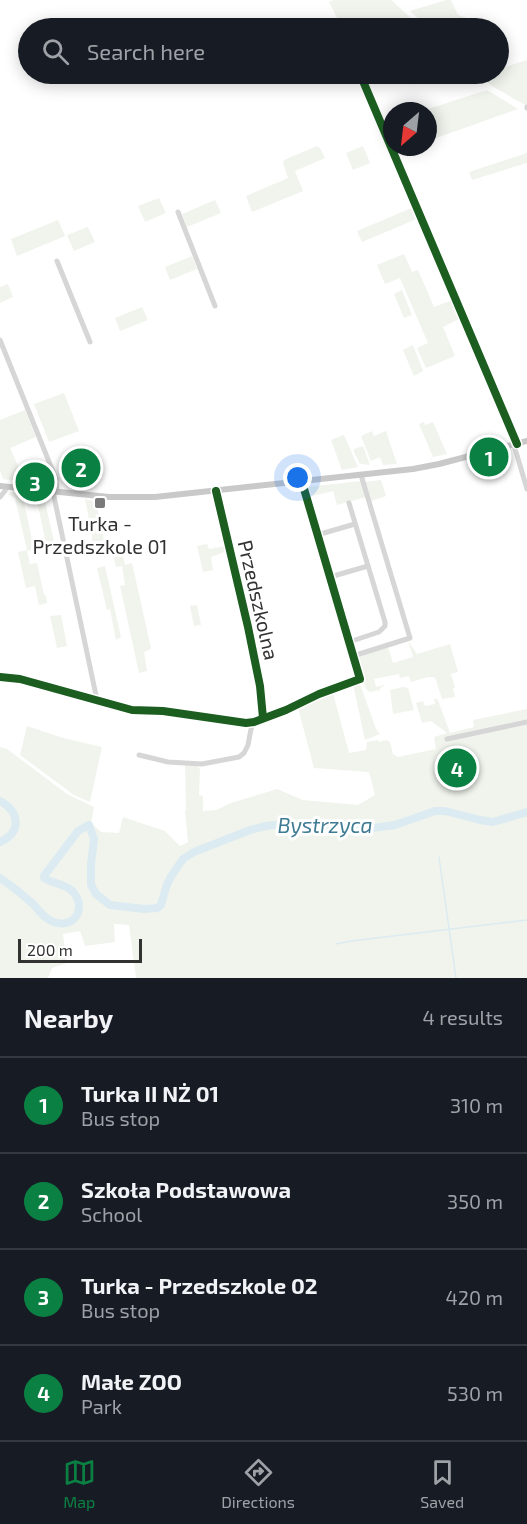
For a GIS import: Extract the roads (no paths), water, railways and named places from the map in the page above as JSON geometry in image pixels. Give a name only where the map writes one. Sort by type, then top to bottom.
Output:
[{"type":"main road","points":[[3,486],[55,492],[155,498],[413,469],[527,441]]},
{"type":"street","points":[[364,84],[515,444],[527,489]]},
{"type":"street","points":[[178,212],[215,306]]},
{"type":"street","points":[[57,261],[90,342]]},
{"type":"street","points":[[0,340],[56,479],[55,492],[97,700]]},
{"type":"street","points":[[353,656],[410,638],[361,475]]},
{"type":"street","points":[[0,677],[20,679],[135,711],[163,711],[235,722],[254,722],[319,694],[360,680],[302,482]]},
{"type":"street","points":[[0,497],[5,491],[3,486]]},
{"type":"street","name":"Przedszkolna","points":[[216,491],[251,639],[260,686],[263,718]]},
{"type":"street","points":[[349,503],[385,626],[379,632],[349,642]]},
{"type":"street","points":[[317,535],[355,524]]},
{"type":"street","points":[[330,577],[368,566]]},
{"type":"street","points":[[139,755],[168,762],[202,764],[239,757],[244,753],[254,722]]},
{"type":"street","points":[[447,739],[527,722]]},
{"type":"waterway","name":"Bystrzyca","points":[[0,801],[12,811],[16,822],[12,833],[0,842]]},
{"type":"waterway","name":"Bystrzyca","points":[[0,878],[25,897],[47,919],[68,923],[77,916],[79,910],[77,898],[70,889],[44,876],[78,831],[89,825],[94,839],[91,885],[96,894],[110,905],[144,909],[157,908],[161,905],[167,884],[183,859],[194,852],[250,830],[282,824],[298,828],[357,830],[395,825],[435,811],[445,811],[493,822],[527,812]]},
{"type":"waterway","points":[[439,857],[456,978]]},
{"type":"waterway","points":[[336,944],[527,920]]},
{"type":"place","name":"Turka II NŻ 01","points":[[489,457]]},
{"type":"place","name":"Szkoła Podstawowa","points":[[81,468]]},
{"type":"place","name":"Turka - Przedszkole 02","points":[[35,482]]},
{"type":"place","name":"Turka - Przedszkole 01","points":[[100,503]]},
{"type":"place","name":"Małe ZOO","points":[[457,768]]}]
